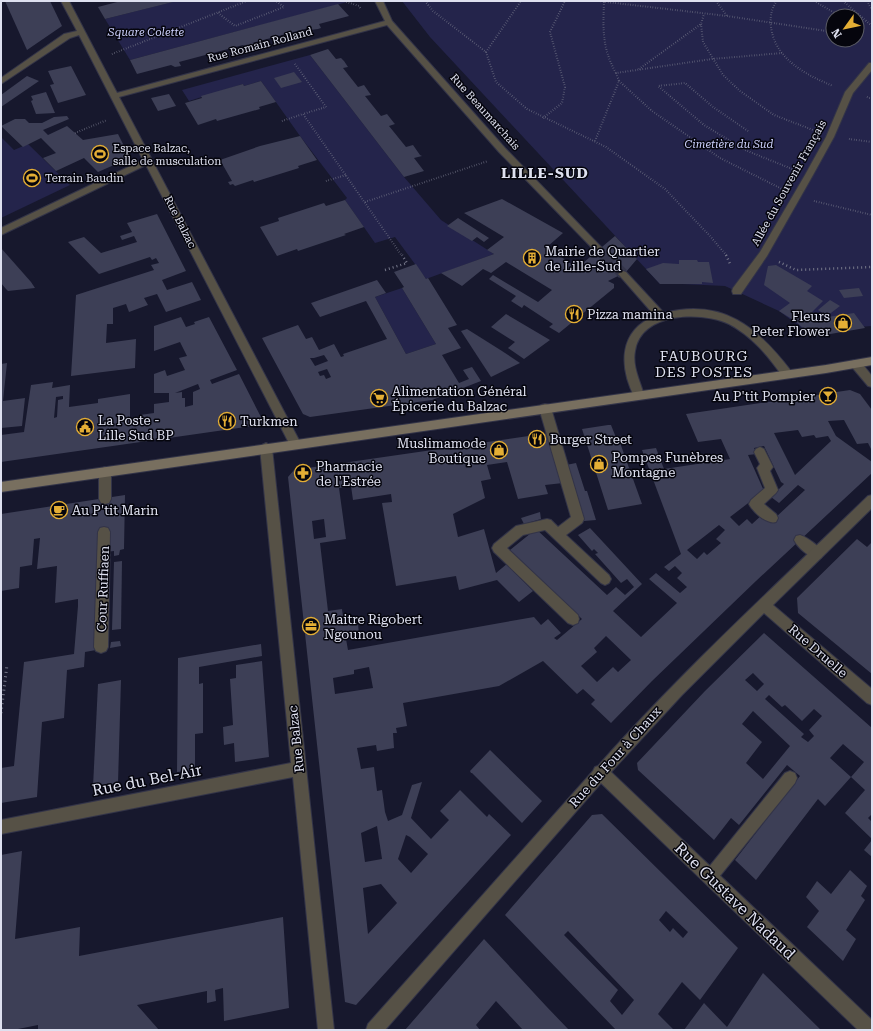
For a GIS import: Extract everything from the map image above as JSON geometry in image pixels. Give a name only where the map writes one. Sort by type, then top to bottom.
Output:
[{"type":"main road","points":[[1,487],[872,361]]},
{"type":"street","name":"Rue Balzac","points":[[65,1],[295,444]]},
{"type":"street","points":[[379,1],[390,22]]},
{"type":"street","name":"Rue Romain Rolland","points":[[115,96],[390,22]]},
{"type":"street","name":"Rue Beaumarchais","points":[[390,22],[507,155],[599,250]]},
{"type":"street","points":[[1,82],[67,36],[82,32]]},
{"type":"street","name":"Allée du Souvenir Français","points":[[737,291],[764,254],[798,196],[830,137],[849,92],[872,65]]},
{"type":"street","points":[[1,232],[148,161]]},
{"type":"street","points":[[623,274],[662,317]]},
{"type":"street","points":[[639,395],[630,367],[629,357],[634,337],[640,330],[662,317],[688,312],[706,313],[723,317],[753,334],[787,374]]},
{"type":"street","points":[[856,364],[872,383]]},
{"type":"street","points":[[545,408],[578,519],[558,534]]},
{"type":"street","name":"Rue Balzac","points":[[266,448],[326,1030]]},
{"type":"street","points":[[760,452],[767,467],[763,468],[772,490],[755,504],[772,518]]},
{"type":"street","points":[[105,472],[105,498]]},
{"type":"street","name":"Rue du Four à Chaux","points":[[374,1030],[600,772],[677,690],[872,500]]},
{"type":"street","points":[[573,619],[498,548],[520,530],[547,524],[605,579]]},
{"type":"street","name":"Cour Ruffiaen","points":[[101,647],[104,532]]},
{"type":"street","points":[[800,540],[817,554]]},
{"type":"street","name":"Rue Druelle","points":[[764,605],[872,698]]},
{"type":"street","name":"Rue du Bel-Air","points":[[1,827],[299,770]]},
{"type":"street","name":"Rue Gustave Nadaud","points":[[600,772],[870,1030]]},
{"type":"street","points":[[710,877],[790,778]]},
{"type":"path","points":[[96,60],[247,1]]},
{"type":"path","points":[[217,12],[235,26],[284,7],[276,1]]},
{"type":"path","points":[[424,1],[433,11],[486,52],[496,82],[527,109],[543,118],[596,141],[665,189],[710,236],[729,259],[737,291]]},
{"type":"path","points":[[486,52],[521,1]]},
{"type":"path","points":[[543,118],[562,103],[565,87],[550,32],[565,1]]},
{"type":"path","points":[[598,1],[727,16],[825,31]]},
{"type":"path","points":[[716,1],[727,16]]},
{"type":"path","points":[[777,1],[772,10],[770,22],[773,40],[782,53],[791,62],[816,80],[849,92]]},
{"type":"path","points":[[814,1],[826,8]]},
{"type":"path","points":[[843,1],[872,26]]},
{"type":"path","points":[[867,1],[872,10]]},
{"type":"path","points":[[604,2],[602,42],[610,63],[619,81],[652,111],[720,158],[798,196],[842,209],[872,215]]},
{"type":"path","points":[[704,14],[701,24],[703,42],[723,75],[740,91],[774,115],[830,137],[872,142]]},
{"type":"path","points":[[637,70],[701,24]]},
{"type":"path","points":[[282,121],[326,107],[285,50]]},
{"type":"path","points":[[616,73],[712,59],[782,53]]},
{"type":"path","points":[[596,141],[619,81]]},
{"type":"path","points":[[748,131],[713,107],[685,83],[658,86],[704,125],[746,150],[809,176]]},
{"type":"path","points":[[303,114],[407,263],[386,270]]},
{"type":"path","points":[[75,133],[110,119]]},
{"type":"path","points":[[365,202],[507,155]]},
{"type":"path","points":[[326,181],[346,175]]},
{"type":"path","points":[[764,254],[796,270],[872,267]]},
{"type":"path","points":[[1,713],[7,665]]},
{"type":"green space","name":"Square Colette","points":[[176,1],[351,1],[130,60],[105,19]]},
{"type":"green space","name":"Cimetière du Sud","points":[[402,1],[872,1],[872,326],[806,331],[779,311],[725,286],[660,284],[430,37]]},
{"type":"green space","points":[[310,55],[404,177],[441,220],[494,254],[426,279],[395,237],[375,243],[345,200],[347,198],[261,81],[244,86],[243,84],[189,101],[182,90]]},
{"type":"green space","name":"Terrain Baudin","points":[[1,137],[14,150],[28,144],[70,185],[1,218]]},
{"type":"green space","points":[[402,288],[436,344],[406,354],[375,297]]},
{"type":"building","points":[[5,1],[50,1],[62,26],[27,50]]},
{"type":"building","points":[[121,1],[173,2],[105,19],[98,7]]},
{"type":"building","points":[[338,4],[349,16],[319,24],[321,28],[318,29],[310,30],[312,27],[252,43],[257,44],[254,46],[242,48],[241,47],[244,46],[243,45],[179,62],[181,66],[175,67],[171,65],[137,74],[130,60]]},
{"type":"building","points":[[328,49],[336,59],[341,58],[344,61],[348,67],[343,68],[358,87],[364,85],[371,95],[365,96],[381,116],[387,114],[395,124],[389,126],[406,147],[413,145],[422,156],[414,158],[424,171],[404,177],[310,55]]},
{"type":"building","points":[[71,66],[86,95],[58,103],[50,85],[54,84],[48,71]]},
{"type":"building","points":[[294,72],[302,82],[281,88],[274,78]]},
{"type":"building","points":[[27,76],[39,81],[1,107],[1,95]]},
{"type":"building","points":[[261,81],[276,102],[259,107],[260,109],[217,121],[216,119],[198,125],[185,103],[202,98],[201,96],[243,84],[244,86]]},
{"type":"building","points":[[46,92],[55,113],[36,114],[31,101],[33,100],[31,96]]},
{"type":"building","points":[[169,94],[176,106],[158,111],[151,98]]},
{"type":"building","points":[[67,116],[69,119],[43,130],[48,135],[67,126],[83,140],[118,134],[130,158],[98,172],[84,158],[56,171],[43,158],[56,153],[41,138],[23,147],[1,126],[15,119],[25,119],[29,123],[42,123],[54,117]]},
{"type":"building","points":[[300,136],[317,160],[298,166],[299,168],[254,182],[253,180],[235,186],[233,184],[230,185],[228,182],[232,181],[220,160],[260,146]]},
{"type":"building","name":"Mairie de Quartier de Lille-Sud","points":[[502,199],[563,233],[547,247],[577,268],[615,236],[637,259],[626,272],[608,281],[614,284],[614,288],[559,333],[549,327],[553,324],[524,305],[522,308],[511,301],[516,296],[489,279],[493,275],[538,302],[552,290],[506,262],[491,273],[483,269],[462,286],[441,273],[494,254],[487,250],[504,237],[464,213]]},
{"type":"building","points":[[345,200],[364,227],[344,234],[346,235],[298,251],[297,249],[277,256],[260,227],[279,221],[278,218],[324,203],[326,206]]},
{"type":"building","points":[[157,214],[186,271],[162,280],[167,290],[192,282],[201,300],[166,312],[157,294],[144,298],[148,305],[129,312],[126,304],[113,308],[113,324],[107,324],[106,343],[136,339],[135,368],[71,376],[76,295],[154,270],[151,265],[159,263],[156,258],[152,260],[150,257],[99,274],[68,242],[84,237],[101,253],[137,242],[134,236],[122,240],[120,236],[132,232],[127,223]]},
{"type":"building","points":[[458,218],[489,238],[484,242],[477,237],[472,241],[447,226]]},
{"type":"building","points":[[1,248],[35,288],[8,291],[6,289],[1,283]]},
{"type":"building","points":[[679,260],[709,262],[713,283],[702,282],[702,284],[660,284],[646,269],[663,263],[679,264]]},
{"type":"building","points":[[416,264],[426,279],[428,278],[457,325],[448,328],[461,348],[442,355],[459,383],[469,379],[463,370],[472,367],[481,381],[432,400],[310,417],[303,414],[262,338],[298,325],[306,339],[312,337],[319,350],[334,344],[341,357],[344,356],[343,354],[387,339],[366,301],[320,317],[311,303],[377,280],[386,293],[375,297],[406,354],[436,344],[394,272]],"holes":[[[324,355],[328,361],[315,366],[310,358]],[[327,369],[331,377],[326,379],[324,375],[320,376],[318,372]]]},
{"type":"building","points":[[776,265],[812,286],[807,291],[823,301],[812,312],[821,318],[854,313],[865,328],[813,337],[795,321],[779,311],[790,303],[764,285],[768,266]]},
{"type":"building","points":[[859,288],[863,296],[844,298],[839,290]]},
{"type":"building","points":[[830,300],[840,306],[827,316],[818,310]]},
{"type":"building","points":[[506,314],[550,340],[524,359],[508,348],[515,342],[491,327]]},
{"type":"building","points":[[181,317],[186,327],[195,324],[194,322],[209,317],[237,370],[210,380],[212,384],[239,374],[263,421],[259,425],[1,462],[1,435],[24,432],[31,385],[53,382],[52,388],[70,385],[69,407],[98,403],[98,399],[130,394],[130,420],[137,419],[140,415],[154,413],[154,404],[169,402],[169,393],[154,393],[154,374],[165,370],[167,376],[185,370],[179,358],[187,356],[180,342],[154,351],[154,326]],"holes":[[[198,384],[200,389],[193,392],[193,405],[185,407],[185,398],[182,398],[182,392],[175,393]],[[63,396],[63,399],[58,400],[57,417],[54,418],[56,397]]]},
{"type":"building","points":[[467,329],[520,363],[491,377],[461,331]]},
{"type":"building","points":[[7,363],[3,401],[25,398],[22,426],[1,428],[1,364]]},
{"type":"building","points":[[850,390],[860,394],[872,410],[872,451],[868,443],[857,444],[844,420],[828,421],[836,436],[872,462],[872,473],[756,581],[652,681],[611,723],[591,704],[595,700],[583,689],[577,694],[543,661],[499,686],[403,703],[407,726],[396,728],[397,733],[393,733],[394,748],[377,751],[376,745],[357,748],[361,769],[374,767],[377,791],[382,790],[385,812],[388,821],[402,815],[412,785],[422,782],[411,818],[431,839],[449,820],[440,811],[460,790],[487,817],[489,814],[511,835],[356,1005],[345,1002],[288,477],[294,470],[549,433],[563,483],[545,485],[548,494],[518,499],[507,462],[487,465],[491,479],[481,481],[485,498],[453,514],[458,537],[484,529],[496,573],[508,563],[514,568],[512,570],[533,591],[519,602],[497,580],[459,590],[456,576],[396,586],[382,503],[392,502],[391,494],[353,500],[351,486],[339,488],[346,539],[320,543],[328,611],[342,609],[344,625],[358,624],[359,634],[355,637],[346,639],[348,650],[534,617],[541,625],[548,619],[561,633],[554,638],[557,640],[582,619],[510,550],[536,529],[607,595],[616,587],[625,595],[634,587],[627,579],[621,583],[595,554],[598,553],[594,549],[592,551],[578,535],[590,528],[642,584],[613,611],[641,637],[677,603],[649,579],[656,573],[680,593],[687,587],[677,578],[682,573],[675,566],[669,571],[664,567],[681,554],[642,450],[656,448],[664,469],[730,459],[721,439],[698,442],[686,414]],"holes":[[[798,430],[802,437],[814,435],[816,438],[828,436],[831,441],[795,475],[774,433]],[[764,446],[781,482],[784,484],[771,497],[779,503],[798,485],[805,490],[775,518],[763,514],[752,524],[747,519],[739,526],[730,517],[764,491],[748,455],[757,454],[754,448]],[[324,519],[326,537],[314,539],[312,521]],[[719,525],[725,530],[716,539],[721,543],[707,555],[704,552],[697,559],[687,550]],[[606,636],[631,660],[618,672],[613,667],[597,682],[581,666],[597,652],[594,648]],[[369,667],[373,688],[335,694],[333,678],[354,674],[354,670]],[[377,826],[382,859],[365,862],[361,833]],[[406,835],[428,854],[411,873],[398,859]],[[381,884],[397,903],[368,934],[363,888]]]},
{"type":"building","points":[[611,425],[617,440],[619,440],[642,504],[608,510],[582,429]]},
{"type":"building","points":[[576,463],[596,520],[584,521],[566,465]]},
{"type":"building","points":[[125,495],[124,549],[120,550],[119,555],[114,556],[114,551],[106,552],[96,650],[85,652],[84,667],[67,670],[64,718],[42,722],[37,797],[1,803],[1,768],[14,766],[24,662],[74,654],[78,599],[55,603],[57,566],[37,569],[40,538],[34,539],[32,565],[20,567],[19,588],[1,591],[1,514]]},
{"type":"building","points":[[540,512],[541,519],[524,524],[521,518]]},
{"type":"building","points":[[857,539],[867,547],[872,542],[872,674],[798,613],[797,598]]},
{"type":"building","points":[[122,561],[121,629],[112,630],[114,562]]},
{"type":"building","points":[[764,633],[872,728],[872,814],[868,818],[872,822],[872,839],[845,813],[865,790],[851,777],[825,806],[818,799],[756,880],[735,860],[800,776],[787,765],[739,825],[731,818],[714,840],[638,770],[637,763],[705,691]],"holes":[[[753,673],[764,684],[757,691],[745,680]],[[769,695],[782,707],[785,705],[802,721],[814,709],[822,716],[809,730],[814,736],[808,742],[801,737],[804,734],[765,699]],[[753,711],[790,746],[763,779],[746,763],[762,742],[742,724]],[[843,744],[864,762],[851,777],[830,758]]]},
{"type":"building","points":[[120,641],[121,646],[110,648],[111,642]]},
{"type":"building","points":[[261,644],[262,656],[199,667],[199,684],[203,683],[203,733],[195,734],[195,770],[177,772],[178,658]]},
{"type":"building","points":[[262,661],[269,757],[235,762],[234,743],[224,745],[223,727],[233,725],[230,679],[236,678],[236,665]]},
{"type":"building","points":[[121,680],[118,783],[93,787],[98,684]]},
{"type":"building","points":[[490,750],[542,801],[522,823],[470,771]]},
{"type":"building","points":[[602,814],[738,948],[700,1000],[682,982],[658,1014],[674,1030],[616,1030],[505,915],[592,815]],"holes":[[[666,911],[688,932],[683,938],[673,928],[670,932],[659,920]],[[568,931],[634,1000],[622,1015],[610,1001],[618,990],[564,935]]]},
{"type":"building","points":[[872,840],[872,857],[864,850]]},
{"type":"building","points":[[22,851],[15,939],[80,927],[79,956],[283,917],[289,1008],[224,1021],[223,988],[215,990],[216,1001],[207,1003],[207,991],[137,1005],[159,1030],[38,1030],[38,1025],[13,1030],[1,1030],[1,855]]},
{"type":"building","points":[[850,870],[867,886],[861,896],[865,900],[846,930],[856,939],[843,961],[807,927],[819,911],[806,897],[817,881],[831,894]]},
{"type":"building","points":[[484,939],[569,1030],[523,1030],[496,1001],[476,1025],[480,1030],[405,1030]]},
{"type":"building","points":[[763,973],[821,1030],[684,1030],[704,1003],[727,1027]]},
{"type":"tunnel","points":[[599,250],[623,274]]},
{"type":"place","name":"Espace Balzac, salle de musculation","points":[[100,154]]},
{"type":"place","name":"Terrain Baudin","points":[[32,178]]},
{"type":"place","name":"Mairie de Quartier de Lille-Sud","points":[[532,258]]},
{"type":"place","name":"Pizza mamina","points":[[574,314]]},
{"type":"place","name":"Fleurs Peter Flower","points":[[843,323]]},
{"type":"place","name":"Au P'tit Pompier","points":[[828,396]]},
{"type":"place","name":"Alimentation Général Épicerie du Balzac","points":[[379,398]]},
{"type":"place","name":"Turkmen","points":[[227,421]]},
{"type":"place","name":"La Poste - Lille Sud BP","points":[[85,427]]},
{"type":"place","name":"Burger Street","points":[[537,439]]},
{"type":"place","name":"Muslimamode Boutique","points":[[499,450]]},
{"type":"place","name":"Pompes Funèbres Montagne","points":[[599,464]]},
{"type":"place","name":"Pharmacie de l'Estrée","points":[[303,473]]},
{"type":"place","name":"Au P'tit Marin","points":[[59,510]]},
{"type":"place","name":"Maitre Rigobert Ngounou","points":[[311,626]]},
{"type":"district","name":"LILLE-SUD","points":[[545,173]]},
{"type":"district","name":"FAUBOURG DES POSTES","points":[[704,364]]}]
